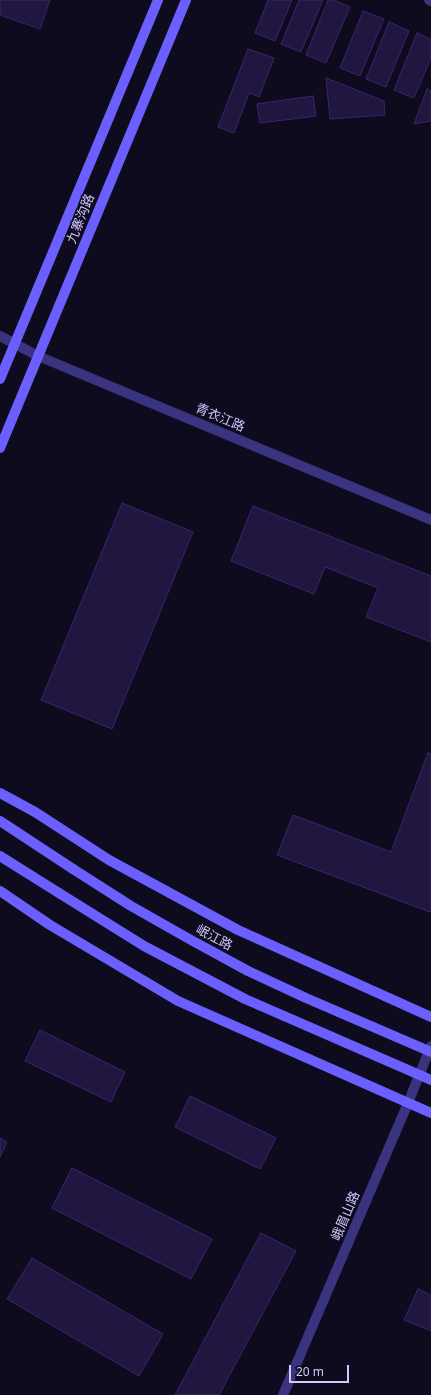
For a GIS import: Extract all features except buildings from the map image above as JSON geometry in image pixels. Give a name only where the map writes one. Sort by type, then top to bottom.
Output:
[{"type":"main road","name":"九寨沟路","points":[[0,379],[158,0]]},
{"type":"main road","name":"九寨沟路","points":[[0,448],[186,0]]},
{"type":"main road","name":"岷江路","points":[[0,793],[35,812],[108,860],[238,930],[431,1017]]},
{"type":"main road","name":"岷江路","points":[[0,820],[138,910],[248,971],[306,998],[431,1052]]},
{"type":"main road","points":[[0,856],[144,946],[245,999],[431,1080]]},
{"type":"main road","points":[[0,891],[50,925],[178,1001],[431,1113]]},
{"type":"street","name":"青衣江路","points":[[0,336],[38,356],[431,520]]},
{"type":"street","name":"峨眉山路","points":[[283,1395],[431,1046]]}]
